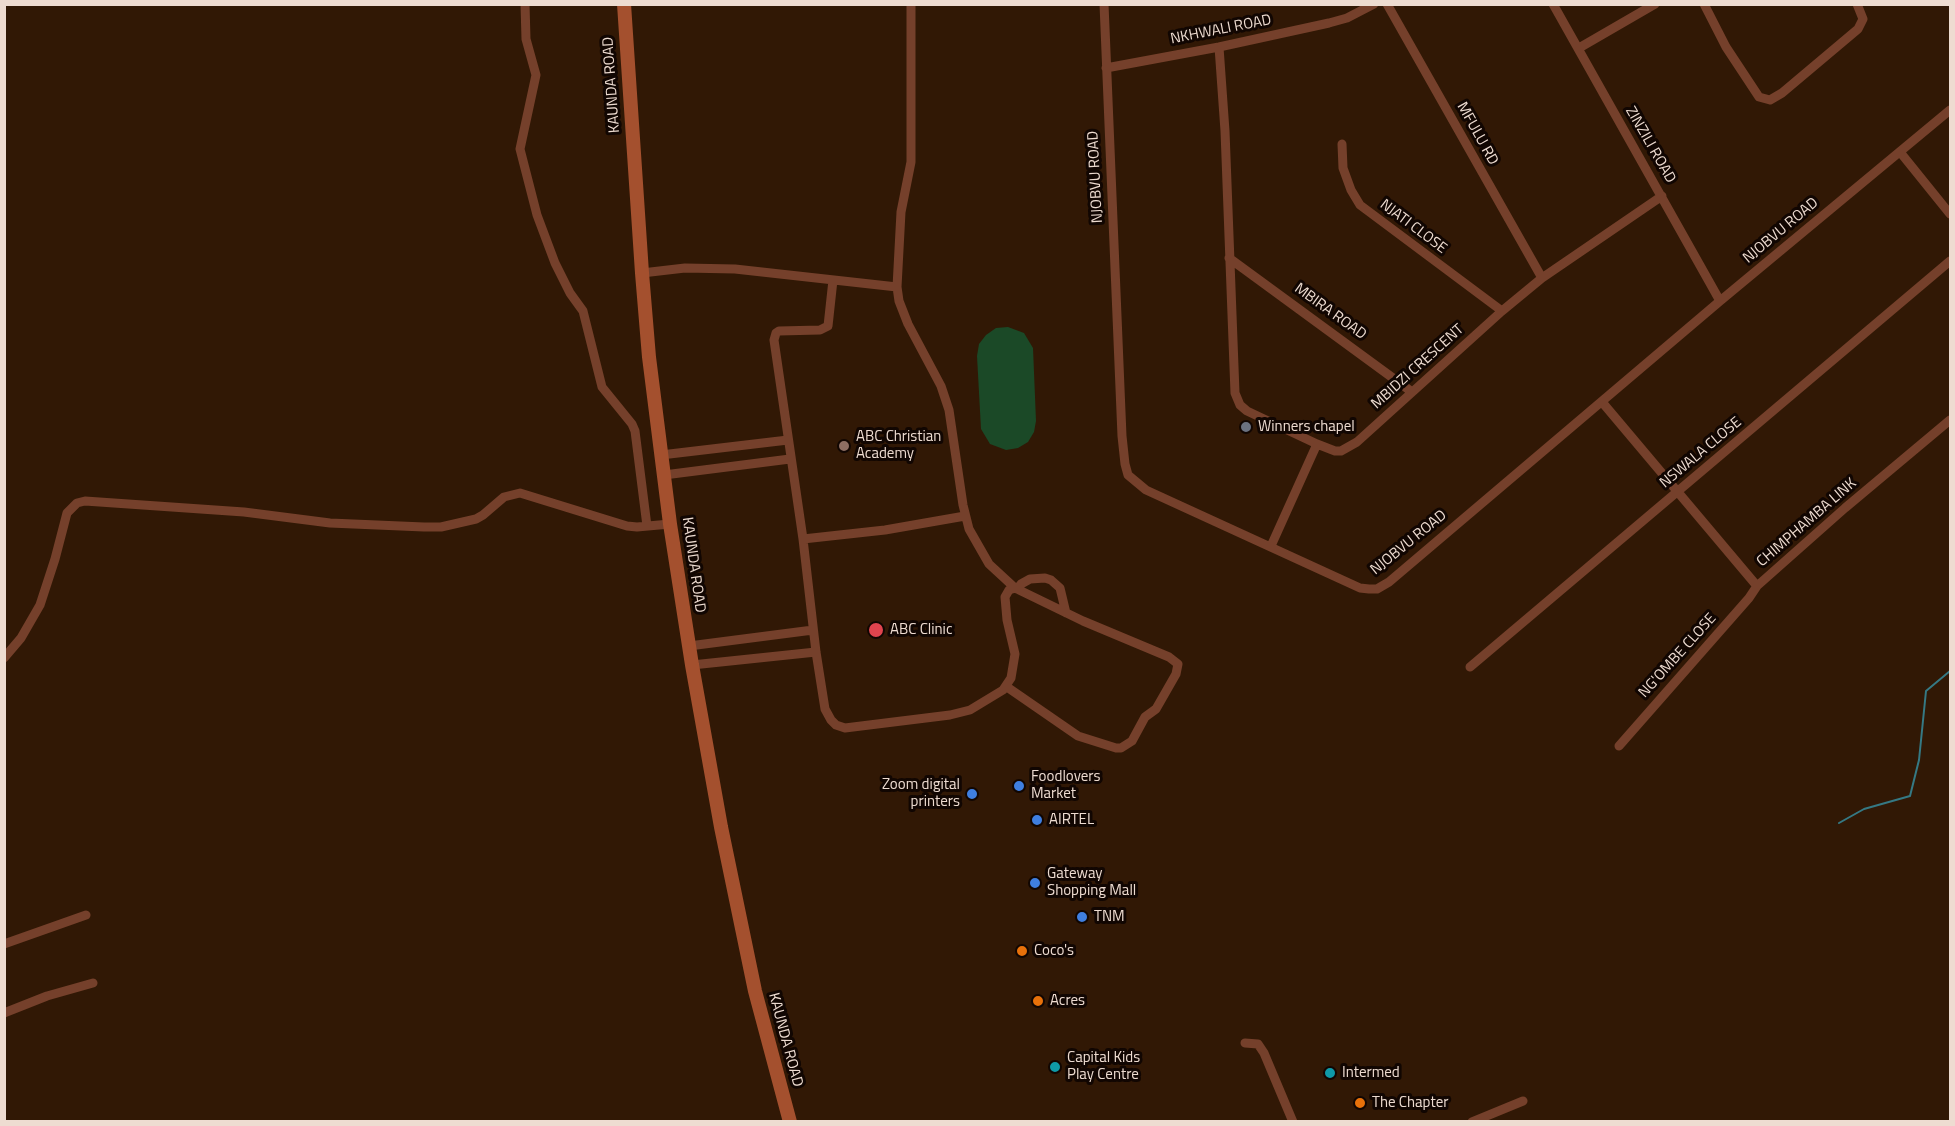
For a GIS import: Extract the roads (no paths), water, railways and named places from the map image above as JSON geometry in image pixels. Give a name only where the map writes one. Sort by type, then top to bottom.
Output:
[{"type":"main road","name":"KAUNDA ROAD","points":[[624,4],[642,273],[670,524],[721,827],[755,991],[790,1122]]},
{"type":"street","points":[[525,4],[526,39],[536,75],[520,149],[537,215],[555,263],[570,293],[583,311],[602,387],[632,424],[635,431],[647,526]]},
{"type":"street","points":[[911,4],[911,162],[901,212],[897,287],[899,301],[908,324],[941,386],[949,410],[965,516],[982,553],[999,574],[1016,589],[1169,657],[1178,664],[1176,674],[1156,709],[1145,717],[1132,741],[1116,748],[1078,736],[1007,687]]},
{"type":"street","name":"NJOBVU ROAD","points":[[1104,4],[1122,436],[1126,470],[1132,480],[1146,490],[1360,588],[1370,590],[1383,586],[1950,110]]},
{"type":"street","name":"NKHWALI ROAD","points":[[1106,68],[1219,47],[1347,18],[1374,4]]},
{"type":"street","name":"MFULU RD","points":[[1387,4],[1542,278]]},
{"type":"street","name":"ZINZILI ROAD","points":[[1553,4],[1720,301]]},
{"type":"street","points":[[1579,48],[1655,4]]},
{"type":"street","points":[[1704,4],[1726,47],[1759,97],[1770,100],[1782,93],[1858,29],[1863,20],[1857,4]]},
{"type":"street","name":"MBIDZI CRESCENT","points":[[1219,47],[1225,131],[1236,398],[1247,411],[1317,444],[1341,451],[1352,446],[1542,278],[1662,196]]},
{"type":"street","name":"NJATI CLOSE","points":[[1342,144],[1343,168],[1351,190],[1360,205],[1502,311]]},
{"type":"street","points":[[1900,152],[1950,214]]},
{"type":"street","name":"MBIRA ROAD","points":[[1229,258],[1412,392]]},
{"type":"street","name":"NSWALA CLOSE","points":[[1470,667],[1950,261]]},
{"type":"street","points":[[642,273],[685,268],[735,269],[897,287]]},
{"type":"street","points":[[833,280],[828,326],[820,330],[784,330],[776,333],[774,337],[803,538],[816,652],[825,709],[831,720],[840,728],[970,710],[1007,687],[1011,678],[1015,654],[1005,602],[1007,594],[1030,579],[1051,579],[1060,588],[1066,613]]},
{"type":"street","name":"CHIMPHAMBA LINK","points":[[1602,402],[1757,586],[1950,420]]},
{"type":"street","points":[[661,455],[788,440]]},
{"type":"street","points":[[1271,546],[1317,444]]},
{"type":"street","points":[[664,475],[790,459]]},
{"type":"street","points":[[4,658],[21,638],[40,605],[67,513],[77,503],[85,501],[244,512],[330,523],[441,527],[476,519],[504,497],[520,493],[627,526],[670,524]]},
{"type":"street","points":[[803,538],[885,530],[965,516]]},
{"type":"street","name":"NG'OMBE CLOSE","points":[[1619,746],[1757,586]]},
{"type":"street","points":[[689,646],[813,630]]},
{"type":"street","points":[[692,665],[816,652]]},
{"type":"street","points":[[4,944],[86,915]]},
{"type":"street","points":[[4,1013],[47,996],[93,983]]},
{"type":"street","points":[[1245,1043],[1258,1044],[1264,1053],[1293,1122]]},
{"type":"street","points":[[1472,1122],[1523,1101]]},
{"type":"waterway","points":[[1839,823],[1864,809],[1910,796],[1919,760],[1926,691],[1950,671]]},
{"type":"place","name":"Winners chapel","points":[[1246,427]]},
{"type":"place","name":"ABC Christian Academy","points":[[844,446]]},
{"type":"place","name":"ABC Clinic","points":[[876,630]]},
{"type":"place","name":"Foodlovers Market","points":[[1019,786]]},
{"type":"place","name":"Zoom digital printers","points":[[972,794]]},
{"type":"place","name":"AIRTEL","points":[[1037,820]]},
{"type":"place","name":"Gateway Shopping Mall","points":[[1035,883]]},
{"type":"place","name":"TNM","points":[[1082,917]]},
{"type":"place","name":"Coco's","points":[[1022,951]]},
{"type":"place","name":"Acres","points":[[1038,1001]]},
{"type":"place","name":"Capital Kids Play Centre","points":[[1055,1067]]},
{"type":"place","name":"Intermed","points":[[1330,1073]]},
{"type":"place","name":"The Chapter","points":[[1360,1103]]}]
